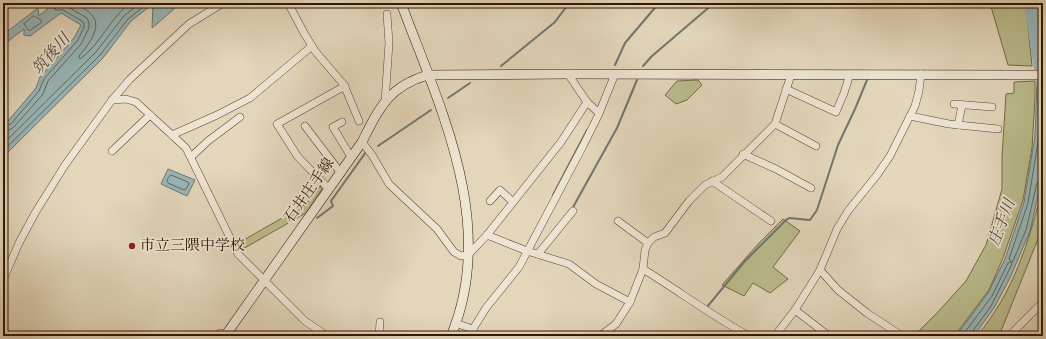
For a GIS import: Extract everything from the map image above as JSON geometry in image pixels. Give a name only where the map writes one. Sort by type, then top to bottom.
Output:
[{"type":"street","points":[[3,280],[19,243],[35,213],[65,165],[112,100],[130,79],[189,24],[223,3]]},
{"type":"street","points":[[288,3],[312,46],[344,86],[360,121]]},
{"type":"street","points":[[401,3],[448,128],[456,155],[466,202],[469,228],[468,255],[463,292],[451,336]]},
{"type":"street","points":[[385,102],[389,43],[387,14]]},
{"type":"street","points":[[172,135],[217,115],[250,98],[312,46]]},
{"type":"street","points":[[568,74],[587,102],[597,111]]},
{"type":"street","name":"石井庄手線","points":[[222,336],[264,281],[362,142],[385,102],[399,88],[413,79],[428,75],[568,74],[1043,75]]},
{"type":"street","points":[[455,323],[472,332],[486,308],[519,267],[580,153],[597,111],[615,74]]},
{"type":"street","points":[[786,90],[836,112],[850,74]]},
{"type":"street","points":[[775,336],[795,310],[820,270],[837,229],[848,211],[890,156],[915,106],[921,74]]},
{"type":"street","points":[[600,336],[616,324],[630,302],[643,269],[645,250],[648,243],[654,237],[665,233],[689,201],[705,185],[722,177],[743,154],[775,124],[790,75]]},
{"type":"street","points":[[328,189],[298,157],[277,124],[344,86]]},
{"type":"street","points":[[112,100],[126,99],[136,102],[186,148],[238,254],[305,321],[327,336]]},
{"type":"street","points":[[362,142],[372,154],[389,184],[436,230],[454,252],[461,256],[468,255],[487,235],[560,142],[587,102]]},
{"type":"street","points":[[954,104],[992,107]]},
{"type":"street","points":[[958,125],[962,105]]},
{"type":"street","points":[[112,151],[150,115]]},
{"type":"street","points":[[910,116],[958,125],[998,129]]},
{"type":"street","points":[[191,157],[208,141],[240,117]]},
{"type":"street","points":[[342,122],[333,127],[351,157]]},
{"type":"street","points":[[775,124],[816,146]]},
{"type":"street","points":[[305,126],[340,172]]},
{"type":"street","points":[[743,154],[776,169],[811,188]]},
{"type":"street","points":[[712,181],[771,221]]},
{"type":"street","points":[[490,201],[500,190],[513,202]]},
{"type":"street","points":[[538,254],[574,211]]},
{"type":"street","points":[[618,221],[648,243]]},
{"type":"street","points":[[487,235],[569,264],[596,284],[630,302]]},
{"type":"street","points":[[643,269],[749,336]]},
{"type":"street","points":[[820,270],[838,290],[902,336]]},
{"type":"street","points":[[1009,336],[1043,302]]},
{"type":"street","points":[[795,310],[829,336]]},
{"type":"street","points":[[379,336],[380,322]]},
{"type":"green space","points":[[990,3],[1024,3],[1032,66],[1008,65]]},
{"type":"green space","points":[[698,80],[702,85],[687,100],[676,104],[665,95],[677,81]]},
{"type":"green space","points":[[1035,81],[1032,148],[1023,200],[1003,258],[989,290],[953,336],[914,336],[966,281],[986,245],[1002,189],[1002,157],[1006,94],[1014,93],[1014,82]]},
{"type":"green space","points":[[320,186],[322,189],[306,213],[241,250],[237,244],[306,204]]},
{"type":"green space","points":[[1043,187],[1042,229],[999,336],[977,336],[1001,301],[1019,265],[1026,247]]},
{"type":"green space","points":[[783,219],[800,231],[773,267],[788,279],[770,293],[753,283],[744,296],[722,285],[759,243]]},
{"type":"water","points":[[54,3],[176,3],[174,9],[152,28],[153,4],[131,21],[103,58],[3,157],[3,119],[8,121],[36,88],[40,77],[74,38],[81,25],[61,13],[30,36],[24,35],[24,29],[3,45],[3,33],[4,34],[38,8],[39,16]]},
{"type":"water","points":[[1037,82],[1043,82],[1043,174],[1030,231],[1010,278],[994,308],[974,336],[956,336],[988,293],[1005,259],[1024,202],[1035,136]]},
{"type":"water","points":[[168,169],[195,180],[187,196],[161,184]]},
{"type":"waterway","points":[[501,66],[555,22],[569,3]]},
{"type":"waterway","points":[[615,65],[625,43],[659,3]]},
{"type":"waterway","points":[[643,66],[652,56],[714,3]]},
{"type":"waterway","name":"庄手川","points":[[1030,3],[1043,84]]},
{"type":"waterway","points":[[572,209],[617,128],[637,80]]},
{"type":"waterway","points":[[707,307],[745,261],[786,220],[789,218],[810,220],[817,210],[838,145],[867,80]]},
{"type":"waterway","points":[[448,98],[470,83]]},
{"type":"waterway","points":[[378,146],[431,110]]},
{"type":"waterway","points":[[553,195],[587,130]]},
{"type":"waterway","points":[[317,218],[333,206],[331,201],[366,152]]},
{"type":"place","name":"市立三隈中学校","points":[[132,246]]},
{"type":"water label","name":"筑後川","points":[[52,55]]}]
